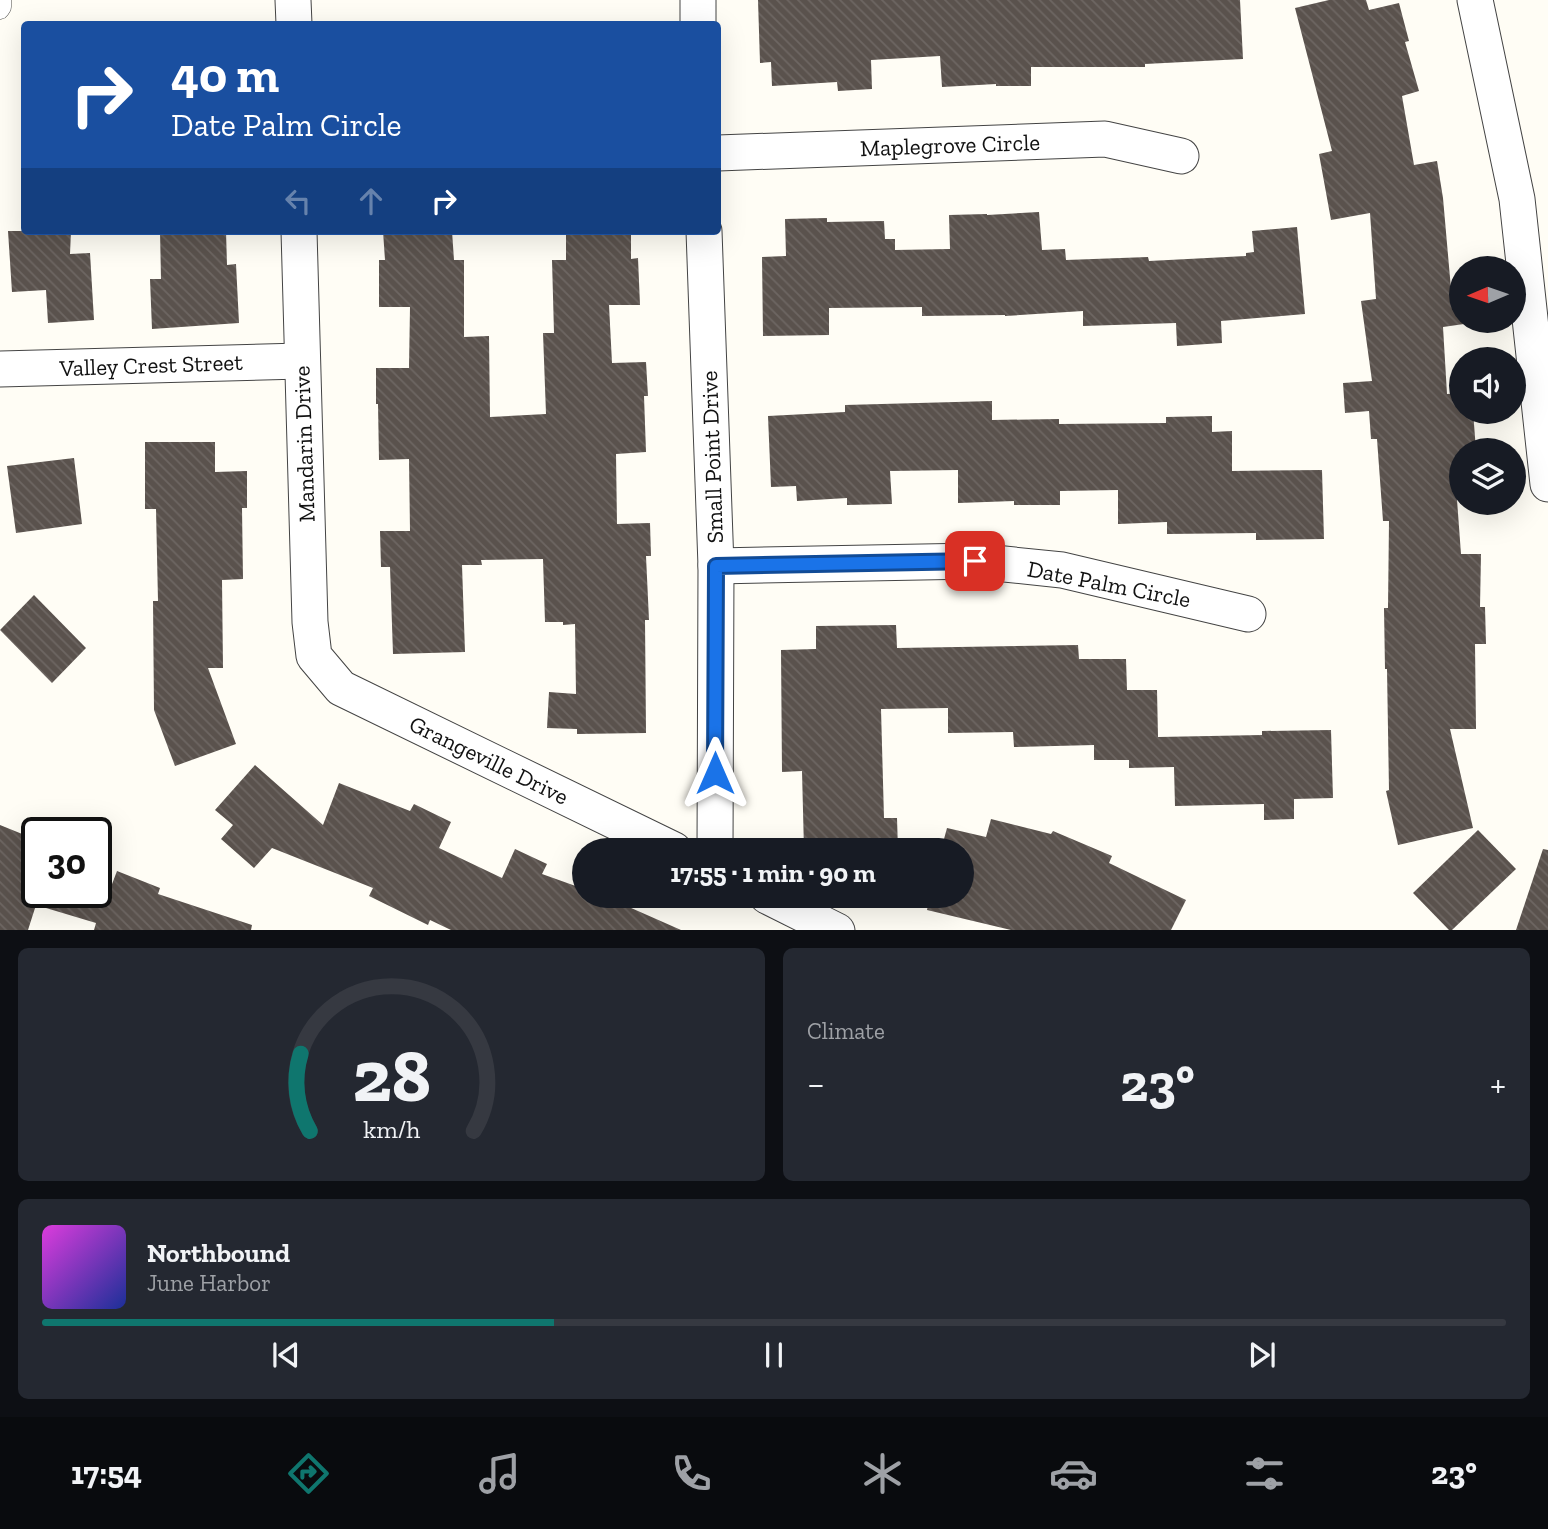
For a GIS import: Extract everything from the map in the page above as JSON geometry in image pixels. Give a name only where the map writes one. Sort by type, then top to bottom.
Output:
[{"type":"street","points":[[293,0],[294,21]]},
{"type":"street","points":[[698,0],[698,21]]},
{"type":"street","points":[[1475,0],[1517,200],[1548,484]]},
{"type":"street","name":"Maplegrove Circle","points":[[721,153],[1105,139],[1181,156]]},
{"type":"street","name":"Mandarin Drive","points":[[299,235],[310,622],[314,656]]},
{"type":"street","name":"Small Point Drive","points":[[704,235],[716,566],[715,838]]},
{"type":"street","name":"Valley Crest Street","points":[[0,369],[302,361]]},
{"type":"street","name":"Date Palm Circle","points":[[716,566],[975,561],[1062,570],[1248,614]]},
{"type":"street","name":"Grangeville Drive","points":[[314,656],[341,688],[649,838]]},
{"type":"street","points":[[792,908],[837,930]]},
{"type":"lane","points":[[0,10],[2,0]]},
{"type":"building","points":[[758,0],[1240,0],[1243,59],[1145,64],[1145,67],[1031,67],[1031,86],[996,84],[942,87],[940,56],[871,60],[872,89],[838,91],[837,82],[772,86],[771,62],[760,63]]},
{"type":"building","points":[[1329,0],[1366,0],[1369,10],[1399,3],[1409,41],[1405,42],[1419,91],[1402,96],[1414,165],[1437,161],[1443,198],[1449,266],[1449,326],[1443,327],[1449,424],[1474,424],[1475,438],[1449,438],[1449,515],[1458,515],[1461,554],[1481,554],[1480,607],[1485,607],[1486,644],[1475,644],[1476,729],[1450,729],[1473,828],[1398,845],[1386,791],[1389,790],[1384,608],[1388,608],[1389,521],[1383,521],[1377,439],[1371,439],[1369,411],[1345,413],[1343,383],[1372,381],[1361,301],[1376,299],[1370,213],[1331,220],[1319,154],[1332,151],[1295,8]]},
{"type":"building","points":[[1039,212],[1042,250],[1065,249],[1066,260],[1148,257],[1149,261],[1246,256],[1246,253],[1254,252],[1252,231],[1297,227],[1305,314],[1221,321],[1222,343],[1177,346],[1176,323],[1083,326],[1083,311],[1005,316],[922,316],[922,307],[829,308],[829,335],[763,336],[762,257],[786,256],[785,219],[827,218],[827,222],[884,221],[885,239],[895,239],[895,250],[950,249],[949,215]]},
{"type":"building","points":[[8,231],[21,231],[21,235],[71,235],[70,254],[90,253],[94,320],[48,323],[46,290],[12,292]]},
{"type":"building","points":[[160,235],[226,235],[227,265],[236,264],[239,323],[152,329],[150,279],[161,279]]},
{"type":"building","points":[[383,235],[452,235],[454,260],[464,260],[464,337],[489,336],[490,417],[546,414],[543,333],[554,333],[552,260],[566,260],[566,235],[631,235],[631,259],[638,258],[640,305],[609,305],[612,363],[646,362],[646,452],[616,454],[617,524],[650,523],[651,556],[646,556],[649,620],[645,620],[646,733],[577,734],[577,729],[547,728],[549,692],[576,694],[575,624],[545,622],[543,559],[481,560],[482,565],[462,565],[465,652],[393,654],[390,567],[381,567],[380,531],[410,531],[409,459],[379,460],[376,368],[409,368],[410,307],[379,307],[379,260],[385,260]]},
{"type":"building","points":[[992,401],[992,420],[1059,419],[1059,424],[1166,423],[1166,417],[1212,416],[1212,432],[1232,431],[1232,471],[1322,470],[1324,539],[1256,540],[1256,533],[1167,534],[1167,522],[1118,524],[1118,490],[1060,491],[1060,505],[1014,505],[1014,501],[958,503],[958,470],[890,471],[892,504],[847,505],[847,498],[797,501],[796,486],[771,487],[768,416],[845,412],[845,405]]},
{"type":"building","points":[[145,442],[215,442],[215,472],[247,471],[247,508],[242,508],[243,579],[222,580],[223,668],[208,668],[236,744],[175,766],[154,710],[153,601],[158,601],[156,509],[145,509]]},
{"type":"building","points":[[74,458],[82,524],[16,533],[7,466]]},
{"type":"building","points":[[34,595],[86,648],[52,683],[0,630]]},
{"type":"building","points":[[896,625],[897,648],[1078,645],[1079,659],[1126,659],[1127,690],[1157,690],[1158,737],[1262,735],[1262,731],[1331,730],[1333,798],[1294,799],[1294,819],[1264,820],[1264,804],[1175,806],[1174,767],[1129,768],[1129,760],[1094,760],[1094,745],[1014,747],[1013,732],[948,733],[948,708],[881,709],[884,818],[897,818],[898,838],[804,838],[802,771],[782,772],[781,650],[816,649],[816,626]]},
{"type":"building","points":[[255,765],[323,825],[339,783],[410,811],[414,804],[451,822],[439,848],[502,878],[515,849],[547,864],[542,874],[572,885],[572,908],[631,908],[681,930],[451,930],[430,920],[428,925],[369,896],[373,888],[272,848],[254,868],[221,839],[233,825],[215,810]]},
{"type":"building","points":[[991,819],[1051,834],[1053,831],[1112,856],[1109,863],[1186,900],[1171,930],[1011,930],[927,910],[974,908],[974,838],[944,838],[947,828],[986,837]]},
{"type":"building","points":[[0,825],[21,834],[21,908],[35,908],[28,930],[0,930]]},
{"type":"building","points":[[1478,830],[1516,869],[1449,930],[1413,893]]},
{"type":"building","points":[[1543,849],[1548,850],[1548,930],[1516,930]]},
{"type":"building","points":[[117,871],[160,888],[158,894],[252,925],[251,930],[94,930],[96,923],[46,908],[112,908],[112,884]]},
{"type":"route","points":[[715,773],[716,566],[975,561]]}]
